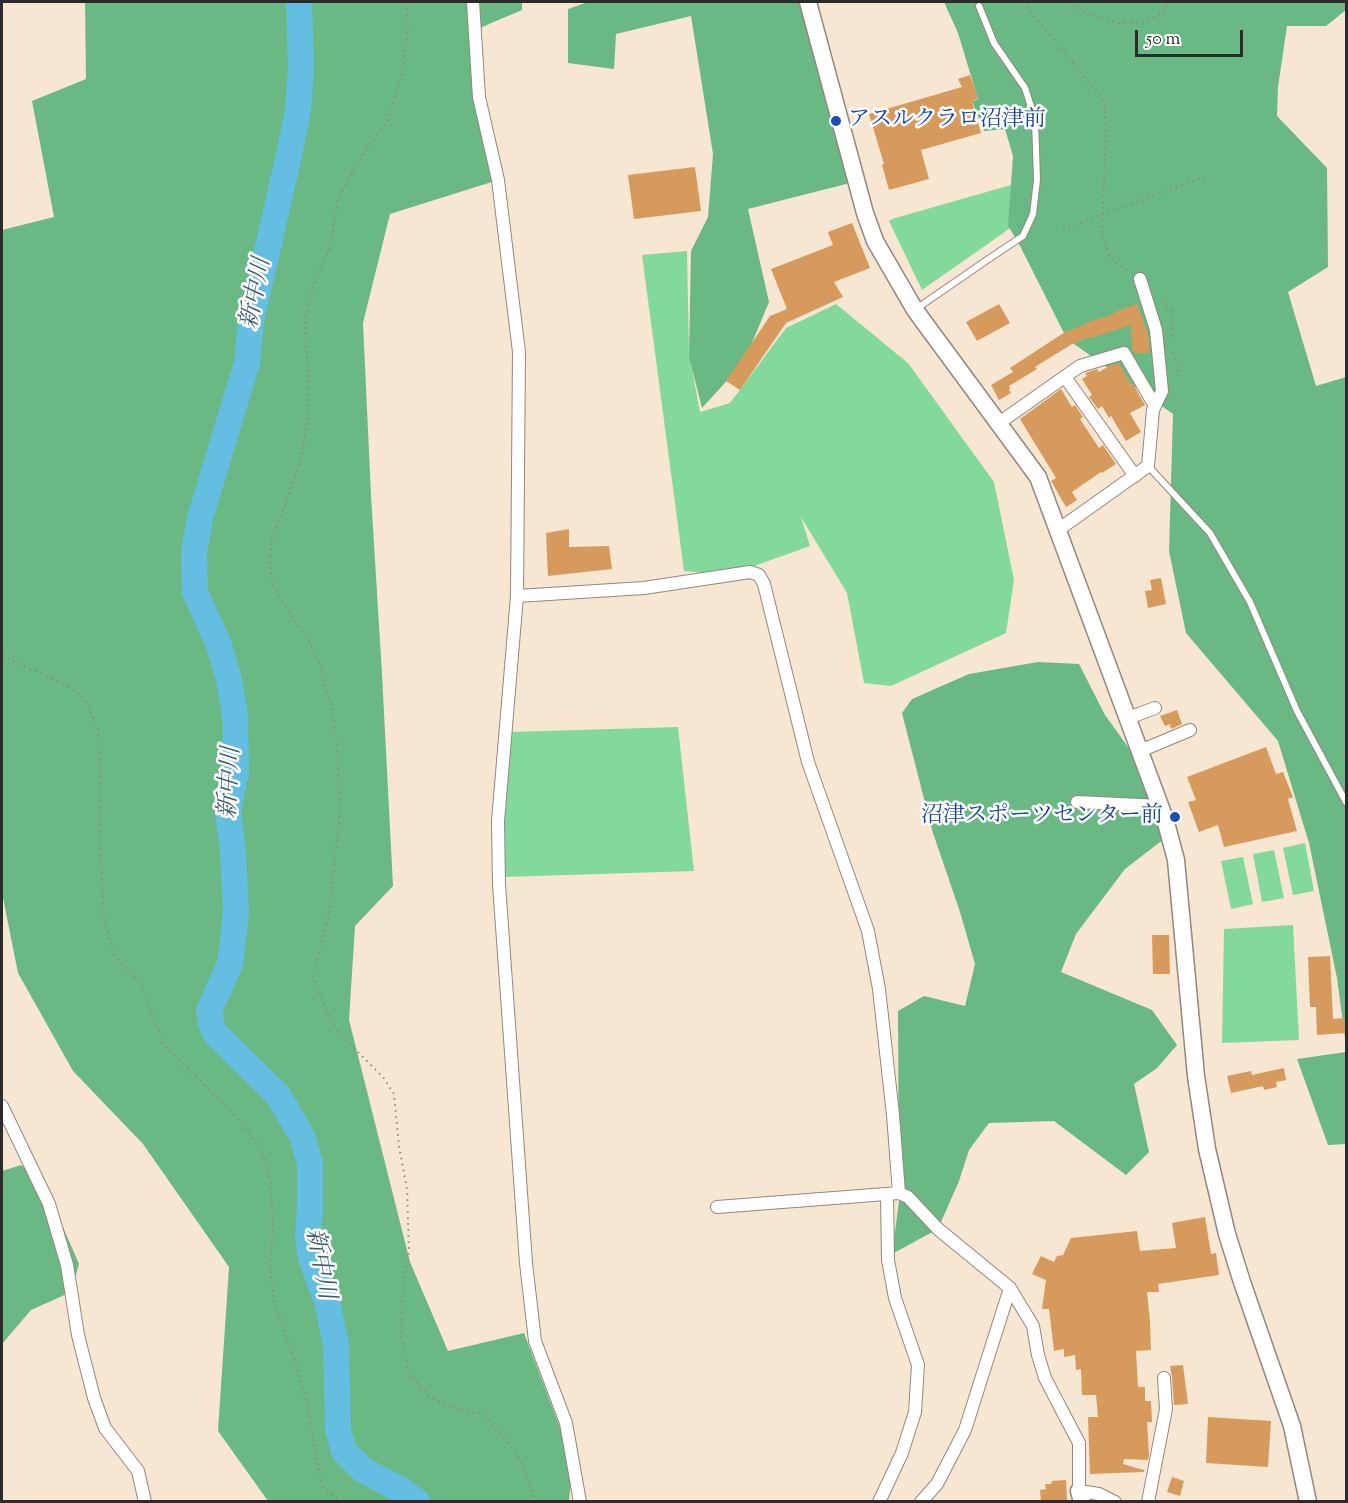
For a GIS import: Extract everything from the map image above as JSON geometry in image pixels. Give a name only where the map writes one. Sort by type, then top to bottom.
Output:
[{"type":"street","points":[[473,2],[479,97],[498,180],[519,352],[517,596],[498,821],[499,884],[526,1263],[535,1341],[566,1423],[580,1502]]},
{"type":"street","points":[[808,2],[865,213],[875,241],[915,310],[1038,477],[1160,806],[1176,860],[1196,1076],[1207,1149],[1227,1234],[1292,1426],[1308,1502]]},
{"type":"street","points":[[1058,530],[1148,466],[1155,406],[1162,391],[1156,330],[1140,279]]},
{"type":"street","points":[[999,423],[1080,366],[1124,353],[1155,406]]},
{"type":"street","points":[[1065,377],[1135,476]]},
{"type":"street","points":[[517,596],[644,588],[750,572],[759,575],[764,584],[808,762],[868,931],[879,989],[893,1115],[893,1193],[888,1260],[896,1298],[918,1365],[915,1412],[902,1452],[879,1502]]},
{"type":"street","points":[[1128,718],[1155,708]]},
{"type":"street","points":[[1140,751],[1190,730]]},
{"type":"street","points":[[1077,801],[1160,806]]},
{"type":"street","points":[[2,1106],[49,1204],[67,1265],[78,1335],[94,1398],[105,1428],[138,1471],[145,1502]]},
{"type":"street","points":[[717,1207],[893,1193],[908,1197],[938,1229],[1010,1288],[1033,1326],[1045,1378],[1079,1443],[1081,1496],[1100,1494],[1115,1502]]},
{"type":"street","points":[[921,1502],[937,1484],[965,1430],[1010,1288]]},
{"type":"street","points":[[1148,1502],[1166,1409],[1164,1378]]},
{"type":"lane","points":[[915,310],[1023,236],[1033,214],[1037,180],[1035,119],[1025,88],[994,43],[979,6]]},
{"type":"lane","points":[[1148,466],[1210,533],[1250,602],[1297,711],[1347,802]]},
{"type":"path","points":[[406,2],[408,26],[402,73],[389,119],[364,153],[338,199],[330,247],[314,285],[305,315],[309,386],[306,430],[300,464],[271,541],[270,568],[276,592],[310,643],[321,669],[331,705],[337,744],[340,811],[330,914],[313,977],[330,1019],[342,1036],[383,1077],[394,1094],[399,1146],[407,1189],[409,1250],[402,1299],[401,1336],[408,1368],[429,1397],[452,1407],[484,1415],[517,1454],[537,1502]]},
{"type":"path","points":[[1023,2],[1104,101],[1106,128],[1102,233],[1110,258],[1140,279],[1171,311],[1173,332],[1171,345],[1181,381]]},
{"type":"path","points":[[1069,2],[1086,13],[1117,23],[1144,22],[1162,13],[1169,2]]},
{"type":"path","points":[[1063,229],[1205,177]]},
{"type":"path","points":[[2,656],[64,684],[85,698],[98,729],[101,788],[99,822],[104,918],[114,955],[141,983],[163,1044],[234,1114],[264,1157],[271,1185],[273,1226],[270,1271],[275,1304],[307,1403],[322,1487],[341,1502]]},
{"type":"green space","points":[[85,2],[522,2],[522,10],[475,30],[498,180],[390,214],[363,323],[393,886],[355,926],[349,1020],[410,1262],[448,1351],[524,1333],[573,1462],[569,1501],[268,1501],[218,1431],[229,1267],[143,1144],[73,1071],[18,973],[2,893],[2,230],[54,217],[32,101],[86,79]]},
{"type":"green space","points":[[588,2],[801,2],[850,183],[748,209],[769,302],[744,362],[702,408],[689,357],[691,251],[708,217],[713,154],[691,16],[616,34],[614,69],[568,63],[568,9]]},
{"type":"green space","points":[[944,2],[1346,2],[1346,10],[1326,26],[1287,26],[1278,87],[1277,116],[1327,168],[1328,267],[1288,292],[1316,386],[1346,377],[1346,1045],[1337,978],[1309,843],[1278,741],[1186,633],[1169,551],[1173,414],[1067,339],[1008,226],[1013,156],[1005,129],[984,131],[972,101],[978,99],[958,33]]},
{"type":"green space","points":[[1011,185],[1009,229],[922,290],[889,221]]},
{"type":"green space","points":[[687,251],[689,353],[700,412],[730,403],[786,328],[836,304],[908,363],[994,482],[1014,580],[1006,633],[891,686],[864,683],[847,593],[801,517],[810,546],[729,575],[684,571],[642,255]]},
{"type":"green space","points":[[1038,662],[1079,664],[1105,715],[1149,776],[1164,839],[1125,869],[1076,934],[1061,972],[1152,1010],[1177,1045],[1157,1068],[1134,1084],[1149,1152],[1126,1175],[1054,1121],[989,1123],[969,1150],[959,1181],[938,1229],[892,1254],[899,1201],[898,1011],[924,996],[965,1006],[975,964],[932,830],[902,713],[912,699],[969,674]]},
{"type":"green space","points":[[678,727],[694,871],[503,877],[498,814],[510,732]]},
{"type":"green space","points":[[1305,843],[1314,891],[1293,895],[1283,848]]},
{"type":"green space","points":[[1274,850],[1284,898],[1262,902],[1253,854]]},
{"type":"green space","points":[[1243,857],[1253,904],[1231,909],[1221,861]]},
{"type":"green space","points":[[1293,925],[1299,1040],[1222,1043],[1224,929]]},
{"type":"green space","points":[[1346,1052],[1346,1144],[1328,1145],[1297,1059]]},
{"type":"green space","points":[[21,1165],[45,1186],[79,1264],[71,1292],[31,1310],[2,1344],[2,1171]]},
{"type":"building","points":[[970,75],[978,98],[972,101],[981,133],[921,150],[929,179],[889,190],[869,114],[962,87],[958,79]]},
{"type":"building","points":[[695,167],[701,211],[634,219],[628,175]]},
{"type":"building","points":[[852,223],[870,268],[834,282],[843,297],[786,323],[740,390],[726,381],[770,316],[787,309],[771,269],[833,245],[828,232]]},
{"type":"building","points":[[999,304],[1010,323],[977,341],[966,322]]},
{"type":"building","points":[[1137,304],[1148,334],[1150,353],[1134,353],[1131,325],[1090,337],[1072,344],[1035,367],[1037,369],[1009,386],[1011,393],[999,400],[991,385],[1013,372],[1010,368],[1065,332]]},
{"type":"building","points":[[1119,363],[1145,405],[1130,413],[1141,432],[1126,441],[1111,416],[1109,418],[1102,406],[1098,409],[1089,397],[1092,395],[1082,379],[1087,376],[1085,373],[1097,369],[1099,372]]},
{"type":"building","points":[[1061,389],[1072,407],[1075,405],[1083,417],[1080,419],[1099,448],[1103,445],[1116,464],[1072,492],[1077,500],[1066,507],[1051,481],[1056,478],[1020,419]]},
{"type":"building","points":[[569,529],[569,547],[609,546],[612,569],[548,576],[546,533]]},
{"type":"building","points":[[1161,578],[1166,604],[1148,608],[1145,591],[1152,590],[1150,580]]},
{"type":"building","points":[[1177,710],[1182,724],[1171,729],[1170,724],[1165,726],[1160,716]]},
{"type":"building","points":[[1266,747],[1276,774],[1283,772],[1293,797],[1288,799],[1297,831],[1224,847],[1218,825],[1199,832],[1188,802],[1196,800],[1187,777]]},
{"type":"building","points":[[1152,935],[1169,935],[1170,974],[1153,974]]},
{"type":"building","points":[[1330,956],[1333,1019],[1344,1018],[1346,1033],[1317,1035],[1316,1007],[1310,1007],[1308,957]]},
{"type":"building","points":[[1284,1068],[1286,1080],[1276,1082],[1277,1087],[1264,1090],[1263,1086],[1231,1093],[1227,1076],[1251,1071],[1252,1075]]},
{"type":"building","points":[[1205,1217],[1211,1254],[1216,1253],[1219,1275],[1158,1284],[1159,1292],[1147,1292],[1151,1350],[1136,1351],[1138,1387],[1145,1387],[1145,1401],[1151,1401],[1152,1422],[1147,1422],[1149,1455],[1148,1460],[1124,1459],[1123,1464],[1144,1470],[1144,1472],[1090,1474],[1088,1417],[1098,1417],[1096,1395],[1082,1395],[1081,1369],[1076,1370],[1075,1355],[1064,1357],[1064,1349],[1054,1351],[1049,1309],[1042,1309],[1046,1280],[1032,1274],[1041,1256],[1054,1262],[1057,1256],[1063,1255],[1071,1238],[1137,1231],[1140,1251],[1176,1248],[1172,1223]]},
{"type":"building","points":[[1183,1365],[1188,1404],[1174,1405],[1170,1366]]},
{"type":"building","points":[[1208,1417],[1271,1421],[1268,1467],[1206,1463]]},
{"type":"building","points":[[1172,1477],[1184,1481],[1180,1496],[1167,1492]]},
{"type":"building","points":[[1066,1480],[1067,1500],[1041,1502],[1040,1490],[1046,1489],[1045,1484]]},
{"type":"waterway","name":"新中川","points":[[299,2],[301,68],[298,111],[251,321],[247,363],[200,518],[194,553],[195,592],[219,645],[229,680],[235,716],[236,771],[228,811],[236,913],[230,964],[209,1011],[215,1033],[278,1095],[302,1136],[310,1164],[308,1236],[311,1258],[327,1301],[336,1345],[338,1430],[344,1451],[363,1470],[403,1491],[417,1502]]},
{"type":"place","name":"アスルクラロ沼津前","points":[[836,121]]},
{"type":"place","name":"沼津スポーツセンター前","points":[[1175,817]]}]
